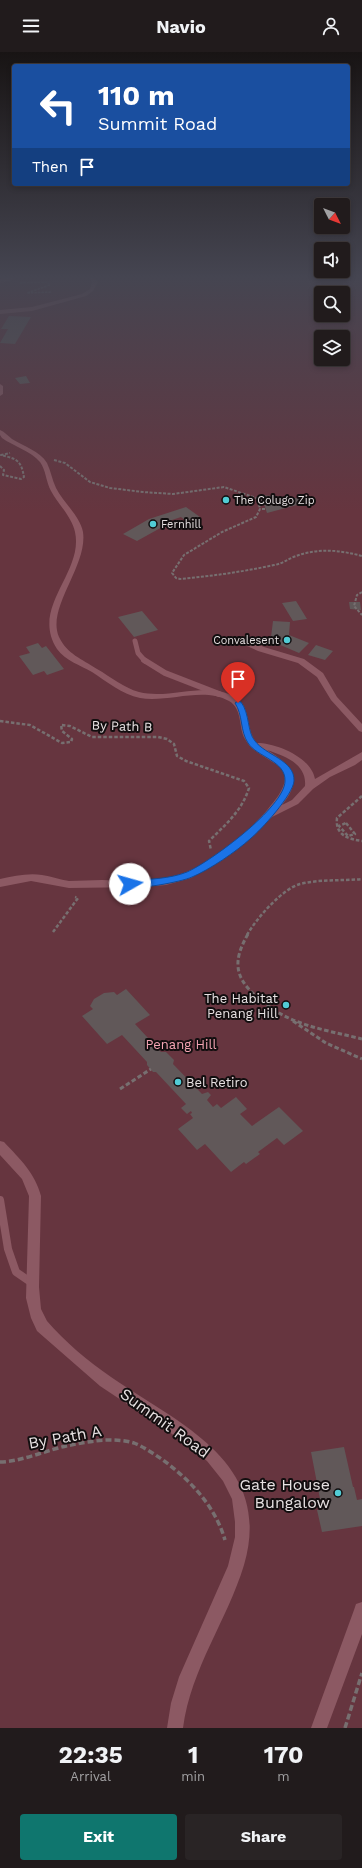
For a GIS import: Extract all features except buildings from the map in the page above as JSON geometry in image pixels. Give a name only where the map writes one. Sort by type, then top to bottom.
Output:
[{"type":"street","points":[[0,386],[0,394]]},
{"type":"street","points":[[0,432],[4,437],[42,460],[52,488],[79,530],[80,542],[75,561],[54,611],[52,634],[63,651],[125,689],[140,695],[155,696],[207,692],[219,694],[238,703],[243,709],[248,736],[252,744],[279,763],[288,772],[290,782],[283,797],[268,816],[248,836],[189,875],[130,884],[66,884],[35,878],[17,879],[0,883]]},
{"type":"street","points":[[241,640],[261,649],[301,660],[320,675],[334,698],[362,729]]},
{"type":"street","points":[[252,744],[281,751],[301,763],[310,775],[310,787]]},
{"type":"street","points":[[268,816],[295,802],[310,787],[327,775],[352,763],[362,755]]},
{"type":"street","name":"Summit Road","points":[[0,1146],[20,1168],[33,1187],[35,1196],[32,1283],[34,1306],[42,1326],[72,1355],[106,1381],[177,1428],[216,1460],[226,1471],[235,1490],[243,1521],[241,1549],[223,1599],[206,1634],[179,1703],[175,1728]]},
{"type":"street","points":[[319,1728],[330,1693],[354,1638],[362,1610]]},
{"type":"lane","points":[[135,641],[140,657],[152,666],[187,684],[219,694]]},
{"type":"lane","points":[[0,1200],[8,1249],[16,1272],[32,1283]]},
{"type":"path","points":[[0,466],[4,470],[3,475],[21,478],[24,477],[24,469],[16,459],[1,455],[24,450]]},
{"type":"path","points":[[42,460],[61,461],[80,476],[99,486],[129,491],[176,493],[217,487],[230,488],[258,500],[262,500]]},
{"type":"path","points":[[258,500],[260,509],[256,517],[222,532],[184,555],[172,573],[173,576],[176,578],[185,579],[232,574],[281,564],[296,556],[328,550],[345,551],[362,556]]},
{"type":"path","points":[[260,509],[265,508]]},
{"type":"path","points":[[362,592],[357,595],[354,606],[362,615]]},
{"type":"path","name":"By Path B","points":[[0,721],[30,725],[62,743],[71,742],[72,738],[62,731],[60,726],[63,725],[73,726],[88,736],[94,738],[123,736],[166,739],[174,745],[177,756],[186,761],[244,781],[248,788],[246,799],[242,806],[209,841],[213,860]]},
{"type":"path","points":[[362,796],[337,818],[336,825],[340,833],[350,839],[362,841]]},
{"type":"path","points":[[346,823],[355,834],[348,836],[343,831],[339,826],[346,823]]},
{"type":"path","points":[[362,879],[314,882],[293,887],[263,912],[250,928],[238,957],[238,974],[252,993],[276,1012],[292,1020],[362,1039]]},
{"type":"path","points":[[52,881],[78,898],[53,932]]},
{"type":"path","points":[[292,1020],[308,1034],[329,1047],[362,1059]]},
{"type":"path","points":[[120,1089],[151,1069]]},
{"type":"path","name":"By Path A","points":[[0,1462],[8,1462],[70,1445],[109,1440],[134,1444],[172,1466],[199,1492],[222,1525],[233,1571]]},
{"type":"path","points":[[344,1728],[362,1673]]},
{"type":"green space","name":"Penang Hill","points":[[0,355],[314,355],[314,366],[350,366],[350,355],[362,355],[362,1728],[0,1728]]},
{"type":"place","name":"The Colugo Zip","points":[[226,500]]},
{"type":"place","name":"Fernhill","points":[[153,524]]},
{"type":"place","name":"Convalesent","points":[[287,640]]},
{"type":"place","name":"The Habitat Penang Hill","points":[[286,1005]]},
{"type":"place","name":"Bel Retiro","points":[[178,1082]]},
{"type":"place","name":"Gate House Bungalow","points":[[338,1493]]},
{"type":"route","points":[[130,884],[172,879],[189,875],[204,867],[248,836],[268,816],[283,797],[290,782],[288,772],[279,763],[252,744],[248,736],[243,709],[238,703]]}]
